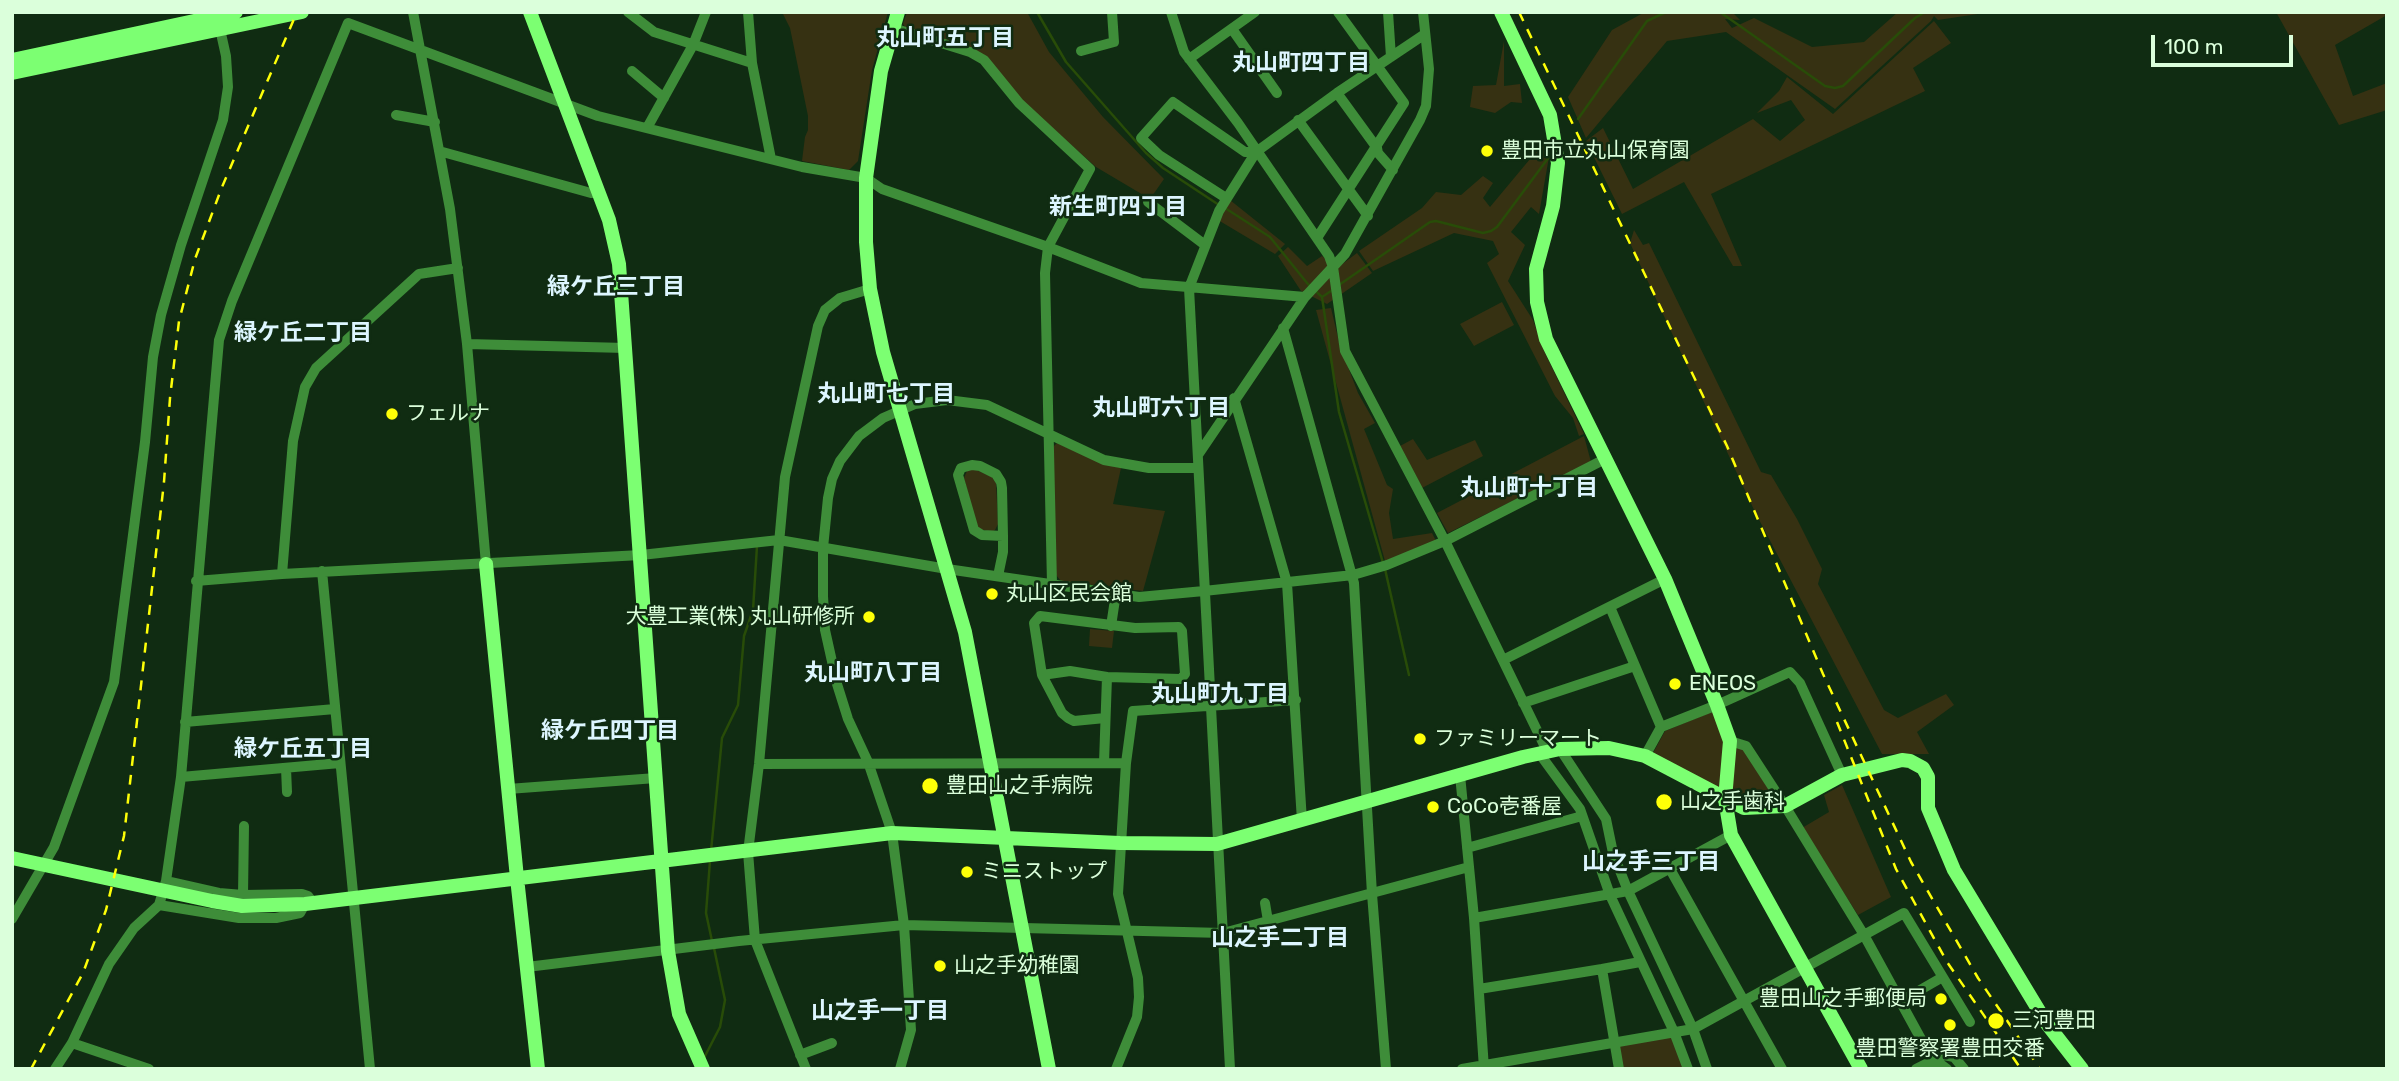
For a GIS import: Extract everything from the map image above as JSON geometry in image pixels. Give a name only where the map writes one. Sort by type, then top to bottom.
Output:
[{"type":"street","points":[[12,60],[236,12]]},
{"type":"street","points":[[12,73],[302,12]]},
{"type":"street","points":[[412,12],[435,122],[458,268],[538,1069]]},
{"type":"street","points":[[530,12],[615,241],[626,348],[668,951],[679,1014],[703,1069]]},
{"type":"street","points":[[628,12],[654,32],[752,63]]},
{"type":"street","points":[[647,128],[693,45],[706,12]]},
{"type":"street","points":[[748,12],[752,63],[771,159]]},
{"type":"street","points":[[898,12],[881,71],[866,178],[866,242],[870,289],[899,410],[965,632],[1049,1069]]},
{"type":"street","points":[[1081,51],[1114,42],[1112,12]]},
{"type":"street","points":[[1171,12],[1184,52],[1238,123],[1317,238],[1332,267],[1345,351],[1445,541],[1523,703],[1582,816],[1610,895],[1674,1032],[1688,1069]]},
{"type":"street","points":[[1189,59],[1255,12]]},
{"type":"street","points":[[1317,238],[1404,103],[1338,12]]},
{"type":"street","points":[[1388,12],[1391,57]]},
{"type":"street","points":[[1198,456],[1234,398],[1306,296],[1345,254],[1420,120],[1426,106],[1429,69],[1423,12]]},
{"type":"street","points":[[1502,12],[1550,115],[1558,163],[1553,206],[1536,269],[1537,302],[1546,339],[1665,579],[1717,705],[1730,741],[1725,799],[1731,835],[1861,1069]]},
{"type":"street","points":[[55,1069],[72,1043],[109,964],[134,928],[159,905],[166,881],[181,777],[218,354],[223,323],[348,23],[598,116],[771,159],[866,178],[882,188],[1141,283],[1306,296]]},
{"type":"street","points":[[893,28],[970,52],[984,60],[1019,103],[1090,169],[1048,247],[1045,273],[1052,584]]},
{"type":"street","points":[[12,919],[54,847],[114,682],[153,357],[161,315],[208,159],[223,120],[228,88],[226,55],[220,29]]},
{"type":"street","points":[[1232,29],[1277,93]]},
{"type":"street","points":[[1230,1069],[1189,288],[1223,204],[1256,152],[1424,34]]},
{"type":"street","points":[[632,71],[664,98]]},
{"type":"street","points":[[1337,93],[1378,153],[1393,170]]},
{"type":"street","points":[[1223,204],[1141,138],[1173,102],[1245,152],[1256,152]]},
{"type":"street","points":[[396,115],[435,122]]},
{"type":"street","points":[[1298,120],[1368,216]]},
{"type":"street","points":[[439,151],[599,193]]},
{"type":"street","points":[[1148,202],[1206,245]]},
{"type":"street","points":[[282,574],[293,441],[305,387],[316,368],[419,274],[458,268]]},
{"type":"street","points":[[806,1069],[755,940],[748,852],[759,764],[785,477],[818,326],[825,310],[840,298],[870,289]]},
{"type":"street","points":[[1283,328],[1353,575],[1372,894],[1386,1069]]},
{"type":"street","points":[[467,344],[626,348]]},
{"type":"street","points":[[1234,398],[1287,583],[1302,821]]},
{"type":"street","points":[[900,1069],[911,1030],[904,925],[892,834],[869,762],[848,719],[825,630],[823,548],[828,498],[840,461],[859,436],[883,418],[927,402],[947,400],[973,402],[1001,410],[1104,460],[1149,468],[1198,468]]},
{"type":"street","points":[[197,581],[322,571],[641,555],[779,540],[947,569],[1139,597],[1353,575],[1395,562],[1445,541],[1605,459]]},
{"type":"street","points":[[998,576],[1003,552],[1003,536],[1002,488],[998,476],[975,465],[961,468],[958,475],[974,530],[982,535],[1003,536]]},
{"type":"street","points":[[322,571],[370,1069]]},
{"type":"street","points":[[1503,660],[1665,579]]},
{"type":"street","points":[[1111,625],[1116,593]]},
{"type":"street","points":[[1610,607],[1661,727]]},
{"type":"street","points":[[1042,675],[1070,671],[1107,677],[1181,679],[1185,674],[1182,631],[1179,627],[1135,628],[1040,616],[1034,623],[1042,675],[1062,713],[1074,721],[1105,719]]},
{"type":"street","points":[[1523,703],[1635,666]]},
{"type":"street","points":[[1646,757],[1661,727],[1790,672],[1800,683],[1842,775]]},
{"type":"street","points":[[1104,763],[1107,677]]},
{"type":"street","points":[[1116,1069],[1137,1017],[1139,997],[1138,978],[1118,894],[1126,763],[1133,711],[1296,700]]},
{"type":"street","points":[[186,722],[335,709]]},
{"type":"street","points":[[1730,741],[1746,746],[1785,806],[1864,935],[1927,1050]]},
{"type":"street","points":[[19,859],[178,896],[242,906],[278,905],[892,834],[1217,844],[1548,751],[1609,748],[1646,757],[1744,808],[1785,806],[1842,775],[1902,760],[1923,768],[1928,777],[1928,808],[1954,870],[2047,1024],[2082,1069]]},
{"type":"street","points":[[1548,751],[1606,819],[1613,853],[1628,891],[1693,1029],[1707,1069]]},
{"type":"street","points":[[181,777],[340,763]]},
{"type":"street","points":[[759,764],[1126,763]]},
{"type":"street","points":[[286,768],[287,792]]},
{"type":"street","points":[[1460,775],[1474,918],[1484,1067]]},
{"type":"street","points":[[508,789],[656,778]]},
{"type":"street","points":[[1468,848],[1582,816]]},
{"type":"street","points":[[243,895],[244,826]]},
{"type":"street","points":[[1474,918],[1628,891],[1731,835]]},
{"type":"street","points":[[527,967],[904,925],[1223,933],[1469,867]]},
{"type":"street","points":[[1670,869],[1782,1069]]},
{"type":"street","points":[[159,905],[239,918],[276,918],[300,913],[309,903],[308,895],[302,894],[259,897],[219,893],[166,881]]},
{"type":"street","points":[[1265,903],[1268,921]]},
{"type":"street","points":[[1462,1069],[1693,1029],[1903,914],[1970,1023]]},
{"type":"street","points":[[1479,989],[1640,961]]},
{"type":"street","points":[[1602,969],[1619,1069]]},
{"type":"street","points":[[1901,1001],[1941,978]]},
{"type":"street","points":[[72,1043],[149,1069]]},
{"type":"street","points":[[800,1055],[832,1044]]},
{"type":"street","points":[[1916,1069],[1939,1056],[1949,1055],[1965,1069]]},
{"type":"street","points":[[1927,1063],[1940,1063],[1947,1069]]},
{"type":"shaded area","points":[[782,12],[888,12],[872,70],[858,161],[849,170],[802,161],[808,116],[790,28]]},
{"type":"shaded area","points":[[907,12],[1027,12],[1049,52],[1103,117],[1164,179],[1150,199],[1096,167],[1023,102],[987,58],[906,28],[903,24]]},
{"type":"shaded area","points":[[1645,12],[1732,12],[1740,20],[1725,19],[1732,28],[1754,18],[1812,47],[1864,42],[1898,12],[1991,12],[1938,20],[1934,16],[1835,109],[1726,32],[1667,41],[1586,138],[1568,97],[1612,30]]},
{"type":"shaded area","points":[[2276,12],[2387,12],[2387,15],[2335,45],[2353,96],[2387,83],[2387,110],[2339,125]]},
{"type":"shaded area","points":[[1934,21],[1951,43],[1913,68],[1925,91],[1711,194],[1742,266],[1733,266],[1684,182],[1622,214],[1586,141],[1603,128],[1633,189],[1753,119],[1780,141],[1805,120],[1791,100],[1757,113],[1779,91],[1787,77],[1833,114]]},
{"type":"shaded area","points":[[1504,41],[1504,86],[1520,84],[1522,103],[1511,102],[1495,113],[1470,107],[1473,86],[1496,85]]},
{"type":"shaded area","points":[[1545,141],[1549,157],[1539,214],[1531,207],[1511,232],[1525,245],[1508,281],[1533,320],[1544,351],[1584,434],[1579,436],[1573,418],[1555,396],[1487,263],[1499,254],[1493,241],[1454,233],[1373,271],[1359,251],[1422,208],[1436,192],[1461,195],[1483,176],[1493,183],[1483,198],[1490,207]]},
{"type":"shaded area","points":[[1230,200],[1285,244],[1275,254],[1218,220]]},
{"type":"shaded area","points":[[1634,230],[1643,245],[1649,243],[1761,472],[1771,475],[1797,519],[1822,569],[1818,584],[1884,710],[1898,718],[1946,694],[1954,705],[1917,732],[1929,754],[1882,754],[1755,512],[1630,243]]},
{"type":"shaded area","points":[[1288,247],[1307,266],[1322,256],[1337,268],[1357,253],[1372,273],[1327,304],[1301,291],[1278,256]]},
{"type":"shaded area","points":[[1502,302],[1514,325],[1474,346],[1460,324]]},
{"type":"shaded area","points":[[1331,308],[1340,346],[1358,393],[1375,423],[1364,429],[1387,485],[1393,489],[1389,513],[1393,539],[1432,533],[1436,541],[1385,561],[1316,310]]},
{"type":"shaded area","points":[[1584,436],[1591,462],[1448,533],[1437,513]]},
{"type":"shaded area","points":[[1413,439],[1427,460],[1475,440],[1483,456],[1422,488],[1400,446]]},
{"type":"shaded area","points":[[1057,443],[1102,463],[1121,468],[1113,504],[1165,511],[1143,591],[1061,581],[1056,575],[1053,447]]},
{"type":"shaded area","points":[[974,469],[992,477],[996,483],[998,524],[992,532],[979,529],[974,517],[964,478],[967,471]]},
{"type":"shaded area","points":[[1090,629],[1114,631],[1112,648],[1089,646]]},
{"type":"shaded area","points":[[1716,710],[1778,803],[1747,803],[1652,755],[1665,731]]},
{"type":"shaded area","points":[[1842,785],[1891,897],[1858,915],[1802,828],[1829,812],[1824,795]]},
{"type":"shaded area","points":[[1672,1035],[1685,1069],[1621,1069],[1618,1044]]},
{"type":"waterway","points":[[1037,12],[1066,62],[1146,153],[1163,168],[1219,205]]},
{"type":"waterway","points":[[1578,119],[1647,21],[1664,13],[1676,12]]},
{"type":"waterway","points":[[1720,12],[1825,86],[1835,88],[1843,86],[1915,18],[1925,12]]},
{"type":"waterway","points":[[1339,285],[1430,222],[1436,221],[1483,233],[1491,231],[1497,227],[1549,157]]},
{"type":"waterway","points":[[1225,208],[1270,237],[1307,283],[1322,297],[1339,412],[1383,563]]},
{"type":"waterway","points":[[1322,297],[1334,289]]},
{"type":"waterway","points":[[711,851],[722,738],[738,705],[744,636],[753,610],[757,546]]},
{"type":"waterway","points":[[1385,569],[1409,675]]},
{"type":"waterway","points":[[710,861],[706,913],[712,941]]},
{"type":"waterway","points":[[704,1058],[720,1027],[725,1000],[714,948]]},
{"type":"railway","points":[[31,1069],[83,973],[106,910],[124,836],[164,482],[179,321],[195,259],[222,187],[297,12]]},
{"type":"railway","points":[[1519,12],[1727,446],[1823,674],[1911,862],[1978,978],[2040,1069]]},
{"type":"railway","points":[[1837,722],[1896,869],[1947,962],[2021,1069]]},
{"type":"place","name":"豊田市立丸山保育園","points":[[1487,151]]},
{"type":"place","name":"フェルナ","points":[[392,414]]},
{"type":"place","name":"丸山区民会館","points":[[992,594]]},
{"type":"place","name":"大豊工業(株) 丸山研修所","points":[[869,617]]},
{"type":"place","name":"ENEOS","points":[[1675,684]]},
{"type":"place","name":"ファミリーマート","points":[[1420,739]]},
{"type":"place","name":"豊田山之手病院","points":[[930,786]]},
{"type":"place","name":"山之手歯科","points":[[1664,802]]},
{"type":"place","name":"CoCo壱番屋","points":[[1433,807]]},
{"type":"place","name":"ミニストップ","points":[[967,872]]},
{"type":"place","name":"山之手幼稚園","points":[[940,966]]},
{"type":"place","name":"豊田山之手郵便局","points":[[1941,999]]},
{"type":"place","name":"三河豊田","points":[[1996,1021]]},
{"type":"place","name":"豊田警察署豊田交番","points":[[1950,1025]]},
{"type":"district","name":"丸山町五丁目","points":[[945,38]]},
{"type":"district","name":"丸山町四丁目","points":[[1301,63]]},
{"type":"district","name":"新生町四丁目","points":[[1118,207]]},
{"type":"district","name":"緑ケ丘三丁目","points":[[616,287]]},
{"type":"district","name":"緑ケ丘二丁目","points":[[303,333]]},
{"type":"district","name":"丸山町七丁目","points":[[886,394]]},
{"type":"district","name":"丸山町六丁目","points":[[1161,408]]},
{"type":"district","name":"丸山町十丁目","points":[[1529,488]]},
{"type":"district","name":"丸山町八丁目","points":[[873,673]]},
{"type":"district","name":"丸山町九丁目","points":[[1220,694]]},
{"type":"district","name":"緑ケ丘四丁目","points":[[610,731]]},
{"type":"district","name":"緑ケ丘五丁目","points":[[303,749]]},
{"type":"district","name":"山之手三丁目","points":[[1651,862]]},
{"type":"district","name":"山之手二丁目","points":[[1280,938]]},
{"type":"district","name":"山之手一丁目","points":[[880,1011]]}]
